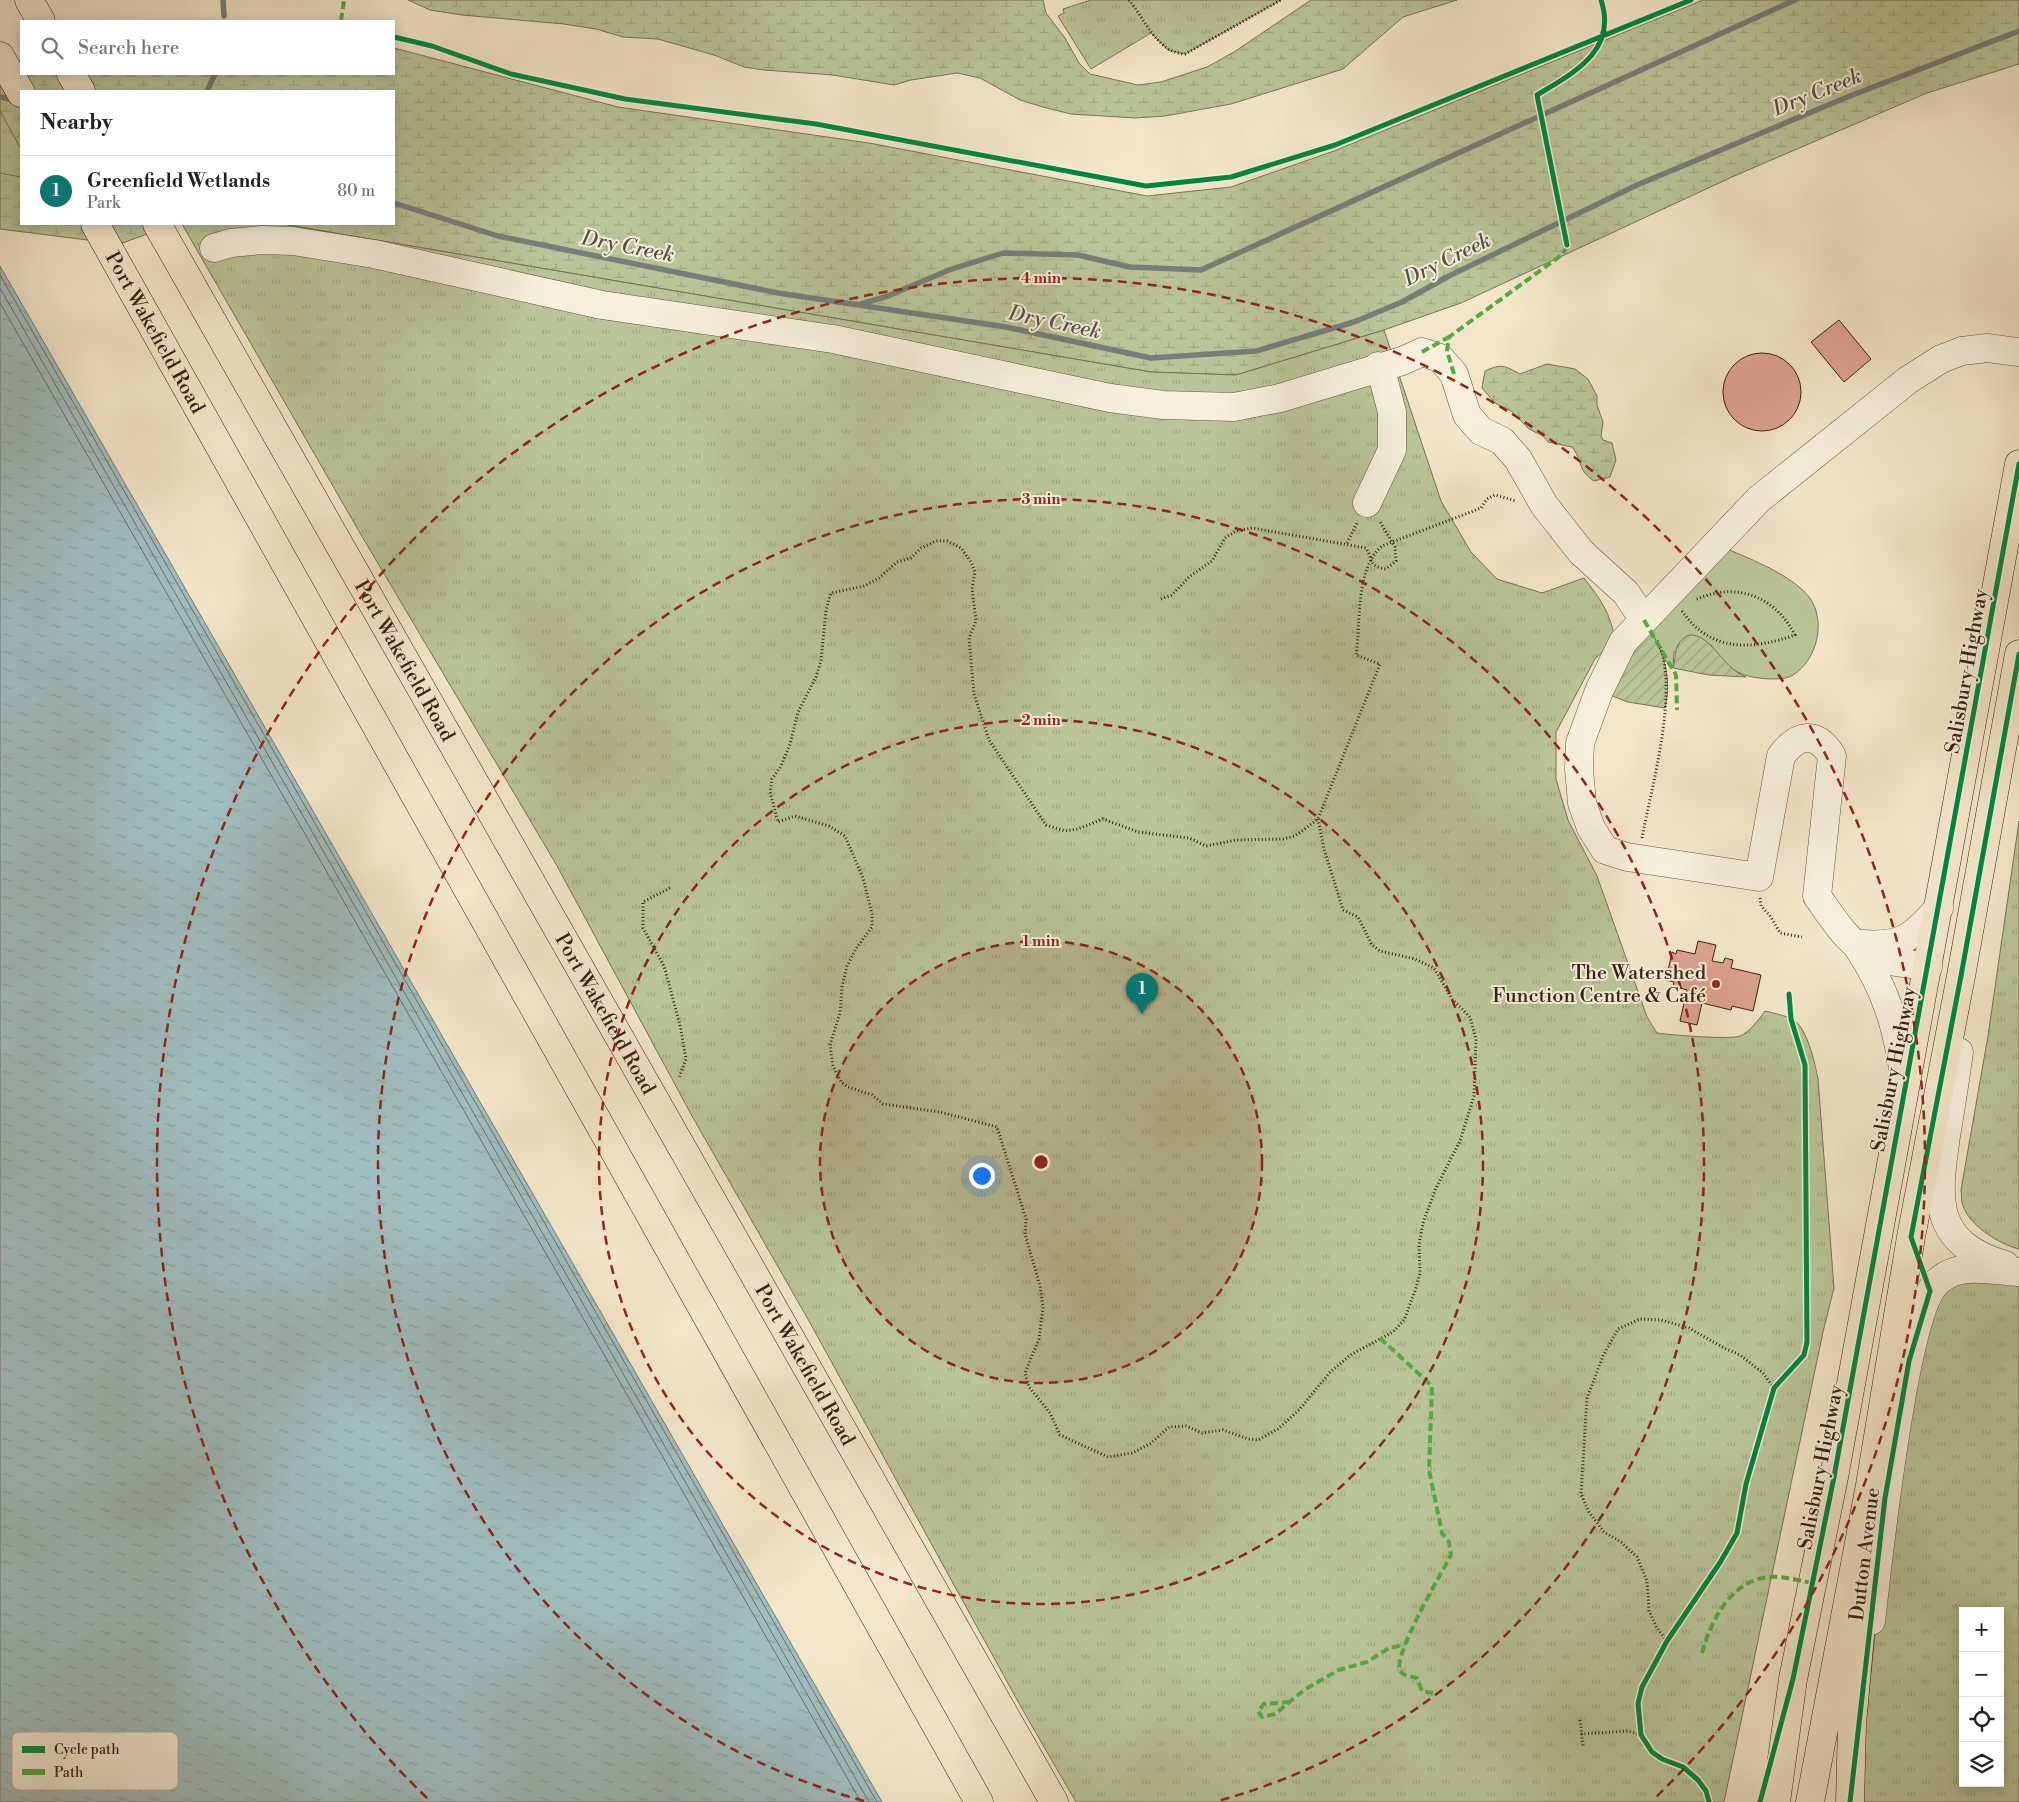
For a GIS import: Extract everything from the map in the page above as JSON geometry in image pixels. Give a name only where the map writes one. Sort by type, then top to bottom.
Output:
[{"type":"highway","points":[[29,0],[40,20]]},
{"type":"highway","points":[[0,56],[20,91]]},
{"type":"highway","points":[[72,75],[80,90]]},
{"type":"highway","name":"Port Wakefield Road","points":[[96,225],[979,1802]]},
{"type":"highway","name":"Port Wakefield Road","points":[[158,225],[1054,1802]]},
{"type":"highway","name":"Salisbury Highway","points":[[1776,1802],[1794,1679],[1834,1477],[2019,464]]},
{"type":"highway","points":[[1810,1802],[1870,1485],[1911,1237],[1961,976],[2019,654]]},
{"type":"highway","points":[[1928,967],[1961,976]]},
{"type":"highway","points":[[1850,1798],[1852,1724],[1862,1637],[1870,1485]]},
{"type":"highway","points":[[1760,1802],[1794,1679]]},
{"type":"street","points":[[214,248],[231,243],[262,240],[294,241],[374,254],[602,305],[832,339],[1110,398],[1163,405],[1234,407],[1280,398],[1378,366],[1402,361],[1422,352],[1440,358],[1454,374],[1467,415],[1481,431],[1502,442],[1518,459],[1544,505],[1581,552],[1626,593],[1644,620]]},
{"type":"street","points":[[1928,967],[1880,958],[1855,943],[1840,930],[1817,896],[1832,756],[1825,745],[1814,739],[1801,738],[1790,745],[1782,756],[1759,877],[1639,858],[1605,850],[1591,828],[1582,803],[1579,769],[1580,743],[1599,691],[1623,642],[1644,620],[1676,598],[1759,499],[1908,380],[1941,359],[1962,351],[1988,348],[2019,352]]},
{"type":"street","points":[[1367,503],[1392,450],[1392,412],[1387,389],[1378,366]]},
{"type":"street","points":[[1855,943],[1886,946],[1899,942],[1910,936],[1939,908]]},
{"type":"street","points":[[1855,943],[1880,984],[1892,1013],[1905,1084]]},
{"type":"street","name":"Dutton Avenue","points":[[1961,976],[1963,1027],[1940,1177],[1940,1201],[1948,1224],[1953,1234],[1960,1241],[1990,1260],[2019,1270]]},
{"type":"street","name":"Dutton Avenue","points":[[1850,1798],[1885,1498],[1909,1362],[1921,1315],[1930,1291],[1938,1281],[1956,1271],[1973,1269],[2019,1270]]},
{"type":"path","points":[[1128,0],[1151,33],[1168,50],[1185,54],[1281,0]]},
{"type":"path","points":[[1318,819],[1324,849],[1343,910],[1358,917],[1372,945],[1380,951],[1415,959],[1434,968],[1452,999],[1470,1016],[1476,1039],[1474,1096],[1460,1141],[1436,1188],[1423,1223],[1419,1245],[1420,1273],[1404,1320],[1393,1332],[1352,1354],[1330,1372],[1300,1409],[1278,1429],[1258,1440],[1222,1430],[1202,1433],[1186,1426],[1169,1427],[1150,1444],[1132,1453],[1108,1457],[1060,1435],[1050,1413],[1029,1387],[1025,1373],[1039,1339],[1042,1324],[1040,1286],[1025,1234],[1026,1219],[997,1127],[940,1112],[883,1104],[872,1096],[848,1087],[841,1082],[833,1066],[830,1045],[840,1013],[842,987],[847,966],[857,947],[872,927],[872,914],[863,878],[845,836],[829,826],[795,816],[778,822],[770,792],[772,779],[781,766],[790,744],[798,712],[816,677],[821,661],[826,610],[831,594],[864,586],[880,578],[897,562],[911,558],[921,548],[936,541],[947,540],[961,548],[971,562],[975,572],[972,589],[976,620],[969,638],[974,694],[989,740],[1012,777],[1046,825],[1065,831],[1078,829],[1103,819],[1138,832],[1189,838],[1206,846],[1236,840],[1284,840],[1295,836],[1318,819],[1380,664],[1356,655],[1360,629],[1360,589],[1371,560],[1382,546],[1481,508],[1487,499],[1495,495],[1515,501],[1544,505]]},
{"type":"path","points":[[1161,599],[1172,595],[1189,578],[1212,560],[1225,538],[1236,531],[1252,528],[1347,543],[1366,548],[1376,567],[1386,569],[1392,566],[1396,560],[1397,553],[1394,542],[1367,503],[1347,543]]},
{"type":"path","points":[[1741,591],[1775,609],[1795,635],[1773,643],[1752,647],[1726,644],[1700,631],[1676,598],[1716,592],[1741,591]]},
{"type":"path","points":[[1639,858],[1668,697],[1665,660],[1659,642],[1644,620]]},
{"type":"path","points":[[1759,877],[1760,906],[1771,917],[1780,933],[1802,938]]},
{"type":"path","points":[[670,888],[642,902],[642,919],[643,928],[664,966],[680,1025],[686,1059],[680,1078]]},
{"type":"path","points":[[1667,1641],[1657,1628],[1649,1611],[1647,1581],[1637,1557],[1621,1542],[1604,1532],[1589,1512],[1581,1494],[1587,1398],[1603,1356],[1618,1329],[1640,1319],[1661,1320],[1689,1328],[1724,1348],[1740,1354],[1763,1373],[1774,1388]]},
{"type":"path","points":[[1772,1396],[1774,1388],[1780,1382]]},
{"type":"path","points":[[1663,1650],[1671,1635]]},
{"type":"path","points":[[1580,1720],[1583,1746]]},
{"type":"path","points":[[1640,1727],[1641,1735],[1646,1743]]},
{"type":"path","points":[[1581,1734],[1628,1731],[1641,1735]]},
{"type":"green space","points":[[408,0],[1043,0],[1046,13],[1065,38],[1079,63],[1090,74],[1138,85],[1161,82],[1207,67],[1234,52],[1311,0],[1457,0],[1403,17],[1343,69],[1231,104],[1165,116],[1135,118],[1071,114],[1043,107],[1020,100],[980,78],[957,73],[911,80],[894,85],[833,75],[764,70],[744,67],[714,55],[658,39],[623,37],[596,29],[564,24],[462,15],[430,10]]},
{"type":"green space","points":[[1091,0],[1281,0],[1185,54],[1168,50],[1151,33],[1091,69],[1058,16],[1064,13],[1063,9]]},
{"type":"green space","points":[[1703,0],[2019,0],[2019,64],[1927,93],[1732,177],[1461,303],[1384,330],[1236,375],[1151,372],[288,225],[395,225],[395,90],[20,90],[20,225],[171,225],[120,244],[0,229],[0,59],[20,61],[20,75],[395,75],[395,48],[618,107],[869,143],[1147,196],[1231,187],[1334,151]]},
{"type":"green space","points":[[0,111],[20,147],[20,177],[0,173]]},
{"type":"green space","points":[[183,225],[288,225],[1151,372],[1236,375],[1384,330],[1441,501],[1471,552],[1497,579],[1542,593],[1584,578],[1600,600],[1607,614],[1615,640],[1595,659],[1556,732],[1556,779],[1568,820],[1597,876],[1647,1017],[1657,1033],[1724,1038],[1744,1034],[1765,1011],[1778,1014],[1792,1019],[1802,1029],[1810,1046],[1815,1064],[1818,1079],[1834,1288],[1823,1332],[1724,1802],[1076,1802],[1021,1707],[809,1321],[692,1116],[556,864],[360,533]]},
{"type":"green space","points":[[1547,364],[1575,369],[1588,379],[1597,396],[1597,405],[1603,422],[1601,436],[1603,440],[1612,443],[1616,460],[1610,477],[1594,481],[1582,469],[1572,447],[1548,442],[1543,436],[1529,429],[1511,411],[1495,403],[1482,388],[1485,371],[1503,366],[1520,374]]},
{"type":"green space","points":[[1727,549],[1782,575],[1802,589],[1809,597],[1817,617],[1817,639],[1808,660],[1793,675],[1782,679],[1770,679],[1742,674],[1729,667],[1711,645],[1674,652],[1673,668],[1665,660],[1650,628]]},
{"type":"green space","points":[[1644,620],[1661,651],[1667,673],[1668,684],[1665,708],[1628,702],[1599,691]]},
{"type":"green space","points":[[1689,635],[1704,639],[1730,666],[1746,677],[1709,675],[1673,668],[1676,649],[1680,641]]},
{"type":"green space","points":[[2019,821],[2019,1249],[1994,1238],[1972,1220],[1963,1206],[1961,1190],[1988,1036]]},
{"type":"green space","points":[[1973,1278],[2019,1286],[2019,1802],[1857,1802],[1889,1506],[1932,1306],[1957,1282]]},
{"type":"water","points":[[0,266],[882,1802],[0,1802]]},
{"type":"building","points":[[1839,320],[1871,359],[1844,382],[1811,342]]},
{"type":"building","points":[[1762,353],[1777,356],[1790,364],[1798,377],[1801,392],[1798,407],[1790,420],[1777,428],[1762,431],[1747,428],[1734,420],[1726,407],[1723,392],[1726,377],[1734,364],[1747,356]]},
{"type":"building","name":"The Watershed Function Centre & Café","points":[[1698,941],[1716,945],[1712,961],[1723,963],[1725,958],[1733,960],[1731,968],[1761,975],[1753,1011],[1732,1006],[1731,1010],[1702,1003],[1697,1025],[1680,1021],[1687,990],[1673,986],[1674,982],[1666,980],[1672,952],[1676,954],[1677,950],[1695,954]]},
{"type":"waterway","points":[[223,0],[224,16]]},
{"type":"waterway","name":"Dry Creek","points":[[861,304],[888,296],[949,270],[1003,253],[1078,255],[1130,267],[1201,270],[1795,0]]},
{"type":"waterway","name":"Dry Creek","points":[[395,203],[498,236],[778,293],[1006,327],[1151,358],[1256,351],[1354,322],[1402,302],[1449,276],[1637,185],[1850,96],[2019,31]]},
{"type":"waterway","points":[[207,90],[215,75]]},
{"type":"waterway","name":"Dry Creek","points":[[0,97],[14,100]]},
{"type":"marked path","points":[[341,20],[344,0]]},
{"type":"marked path","points":[[1454,374],[1447,351],[1449,337],[1563,254],[1567,245]]},
{"type":"marked path","points":[[1422,352],[1449,337]]},
{"type":"marked path","points":[[1644,620],[1676,675],[1677,710]]},
{"type":"marked path","points":[[1380,1338],[1432,1386],[1429,1470],[1442,1533],[1449,1542],[1451,1555],[1410,1633],[1403,1649],[1400,1671],[1417,1678],[1422,1691],[1433,1693]]},
{"type":"marked path","points":[[1702,1653],[1717,1615],[1734,1593],[1745,1585],[1757,1579],[1770,1577],[1813,1583]]},
{"type":"marked path","points":[[1290,1702],[1264,1704],[1258,1711],[1262,1717],[1275,1714],[1304,1690],[1339,1670],[1367,1662],[1389,1648],[1404,1645]]},
{"type":"cycle path","points":[[1567,245],[1537,95],[1578,69],[1598,47],[1603,33],[1605,18],[1601,0]]},
{"type":"cycle path","points":[[395,37],[432,46],[511,74],[625,99],[816,124],[1146,186],[1231,177],[1335,145],[1691,0]]},
{"type":"cycle path","points":[[1760,1802],[1793,1679],[1834,1477],[2019,464]]},
{"type":"cycle path","points":[[1850,1802],[1885,1498],[1909,1361],[1930,1291],[1911,1237],[1961,976],[2019,654]]},
{"type":"cycle path","points":[[1709,1802],[1706,1791],[1698,1780],[1683,1767],[1662,1759],[1652,1752],[1641,1735],[1638,1703],[1642,1687],[1667,1641],[1721,1561],[1737,1533],[1746,1484],[1774,1388],[1804,1355],[1807,1342],[1805,1065],[1791,1019],[1789,994]]},
{"type":"place","name":"The Watershed Function Centre & Café","points":[[1716,984]]},
{"type":"place","name":"Greenfield Wetlands","points":[[1142,1014]]}]
